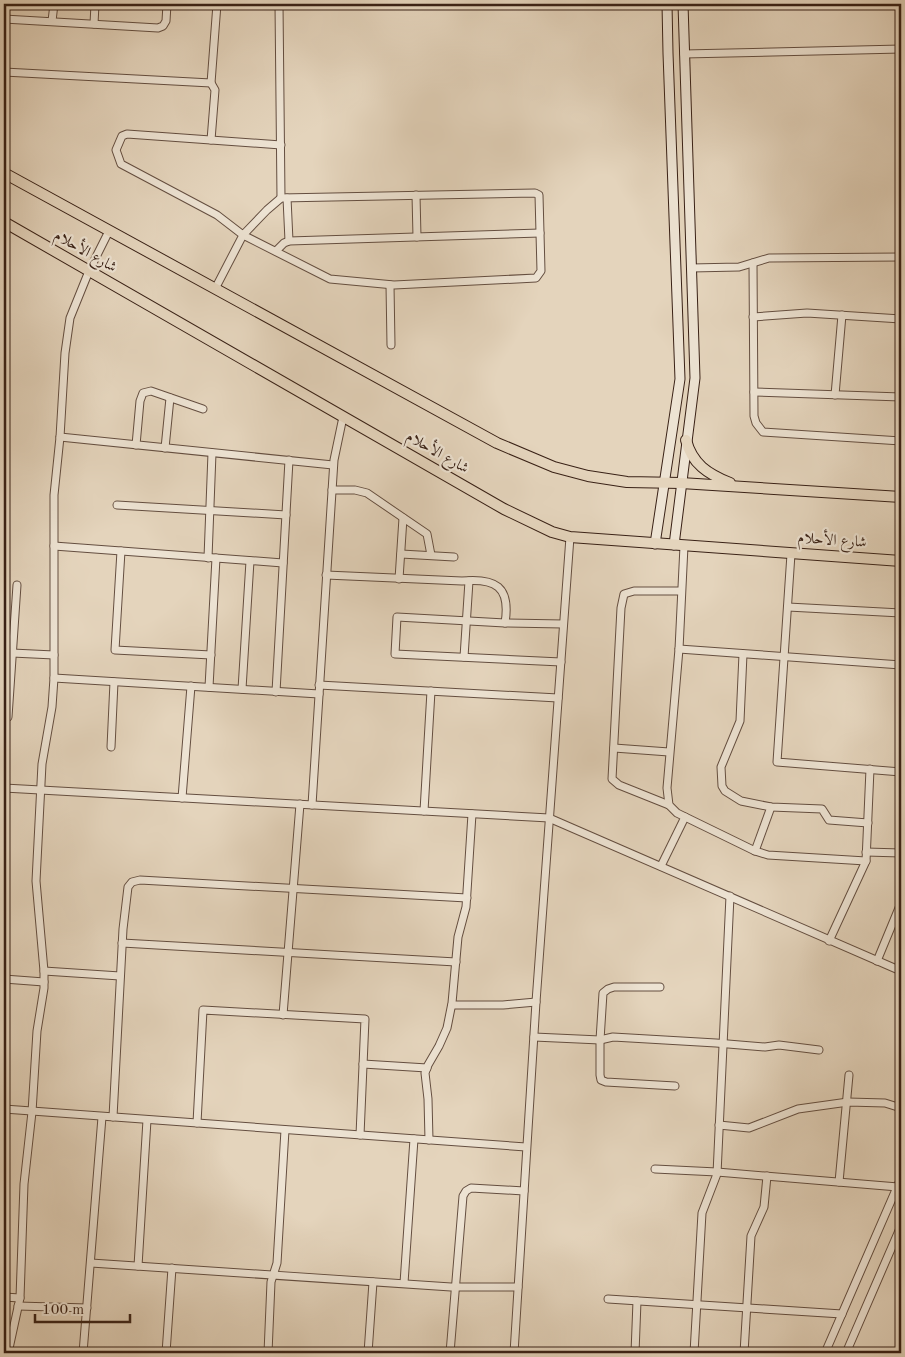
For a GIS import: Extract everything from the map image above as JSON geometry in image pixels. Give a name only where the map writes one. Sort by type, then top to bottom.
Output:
[{"type":"main road","points":[[655,544],[680,378],[667,4]]},
{"type":"main road","points":[[679,546],[681,483],[694,378],[684,4]]},
{"type":"main road","points":[[668,54],[684,54]]},
{"type":"main road","name":"شارع الأحلام","points":[[4,173],[497,444],[554,467],[588,476],[627,482],[665,482],[901,497]]},
{"type":"main road","name":"شارع الأحلام","points":[[4,222],[504,509],[544,528],[570,537],[901,561]]},
{"type":"main road","points":[[679,321],[692,321]]},
{"type":"main road","points":[[686,440],[692,456],[702,469],[710,475],[738,486]]},
{"type":"street","points":[[52,22],[54,4]]},
{"type":"street","points":[[94,24],[95,4]]},
{"type":"street","points":[[4,18],[158,28],[163,26],[166,21],[167,4]]},
{"type":"street","points":[[211,140],[215,90],[211,83],[217,4]]},
{"type":"street","points":[[279,4],[281,145],[284,198],[290,241]]},
{"type":"street","points":[[684,54],[901,49]]},
{"type":"street","points":[[4,72],[211,83]]},
{"type":"street","points":[[215,289],[243,235],[267,210],[284,198],[535,193],[539,195],[541,271],[536,278],[390,285],[330,279],[243,235],[217,215],[122,164],[116,150],[122,136],[127,134],[281,145]]},
{"type":"street","points":[[416,195],[417,237]]},
{"type":"street","points":[[8,1353],[19,1302],[24,1184],[32,1112],[37,1031],[44,982],[36,881],[42,764],[52,707],[54,678],[54,495],[60,437],[65,353],[70,318],[89,271],[109,231]]},
{"type":"street","points":[[276,251],[284,243],[290,241],[540,233]]},
{"type":"street","points":[[691,268],[739,267],[769,258],[901,257]]},
{"type":"street","points":[[753,263],[754,416],[756,423],[763,432],[901,440]]},
{"type":"street","points":[[390,285],[391,345]]},
{"type":"street","points":[[754,317],[807,314],[901,319]]},
{"type":"street","points":[[835,395],[842,315]]},
{"type":"street","points":[[136,445],[140,401],[143,393],[151,391],[203,409]]},
{"type":"street","points":[[754,392],[901,397]]},
{"type":"street","points":[[165,448],[170,398]]},
{"type":"street","points":[[312,805],[333,465],[343,417]]},
{"type":"street","points":[[60,437],[333,465]]},
{"type":"street","points":[[208,558],[212,452]]},
{"type":"street","points":[[276,692],[289,460]]},
{"type":"street","points":[[332,490],[355,490],[367,493],[427,534],[431,555]]},
{"type":"street","points":[[117,506],[286,515]]},
{"type":"street","points":[[399,579],[403,518]]},
{"type":"street","points":[[514,1353],[526,1147],[570,537]]},
{"type":"street","points":[[54,546],[283,563]]},
{"type":"street","points":[[669,805],[667,788],[679,649],[681,591],[679,546]]},
{"type":"street","points":[[121,551],[115,650],[211,655]]},
{"type":"street","points":[[401,554],[454,557]]},
{"type":"street","points":[[791,554],[777,762],[901,772]]},
{"type":"street","points":[[209,688],[216,558]]},
{"type":"street","points":[[242,690],[250,561]]},
{"type":"street","points":[[326,575],[489,582],[501,588],[505,597],[507,609],[505,623]]},
{"type":"street","points":[[464,657],[469,581]]},
{"type":"street","points":[[8,717],[6,693],[12,653],[17,585]]},
{"type":"street","points":[[681,591],[634,591],[624,594],[621,608],[612,779],[618,785],[669,805],[685,817],[755,851],[768,855],[866,861]]},
{"type":"street","points":[[788,607],[901,613]]},
{"type":"street","points":[[561,662],[395,654],[397,617],[564,624]]},
{"type":"street","points":[[4,641],[13,641]]},
{"type":"street","points":[[679,649],[901,664]]},
{"type":"street","points":[[12,653],[54,656]]},
{"type":"street","points":[[743,654],[740,721],[721,767],[722,786],[725,791],[741,801],[771,807],[822,809],[829,820],[868,823]]},
{"type":"street","points":[[54,678],[319,694]]},
{"type":"street","points":[[112,747],[114,682]]},
{"type":"street","points":[[319,685],[558,698]]},
{"type":"street","points":[[182,798],[191,686]]},
{"type":"street","points":[[424,811],[431,691]]},
{"type":"street","points":[[614,748],[670,752]]},
{"type":"street","points":[[829,940],[866,861],[870,769]]},
{"type":"street","points":[[4,788],[549,818],[901,971]]},
{"type":"street","points":[[283,1015],[300,804]]},
{"type":"street","points":[[755,851],[771,807]]},
{"type":"street","points":[[429,1140],[425,1073],[447,1028],[452,1006],[458,937],[467,898],[472,814]]},
{"type":"street","points":[[661,866],[685,817]]},
{"type":"street","points":[[866,852],[901,853]]},
{"type":"street","points":[[113,1117],[122,943],[128,887],[132,882],[140,880],[467,898]]},
{"type":"street","points":[[694,1353],[702,1214],[717,1172],[730,896]]},
{"type":"street","points":[[877,961],[899,914],[901,903]]},
{"type":"street","points":[[122,943],[456,962]]},
{"type":"street","points":[[44,971],[120,976]]},
{"type":"street","points":[[4,980],[44,982]]},
{"type":"street","points":[[660,987],[614,987],[603,993],[600,1040],[601,1080],[606,1082],[675,1086]]},
{"type":"street","points":[[452,1006],[536,1002]]},
{"type":"street","points":[[197,1123],[203,1010],[365,1020],[360,1135]]},
{"type":"street","points":[[534,1037],[600,1040],[613,1037],[765,1047],[778,1045],[819,1050]]},
{"type":"street","points":[[363,1064],[427,1068]]},
{"type":"street","points":[[839,1182],[848,1102],[849,1075]]},
{"type":"street","points":[[719,1125],[749,1128],[798,1109],[848,1102],[884,1103],[901,1108]]},
{"type":"street","points":[[4,1109],[526,1147]]},
{"type":"street","points":[[83,1353],[102,1117]]},
{"type":"street","points":[[138,1266],[147,1120]]},
{"type":"street","points":[[268,1353],[271,1282],[277,1263],[285,1130]]},
{"type":"street","points":[[404,1284],[414,1139]]},
{"type":"street","points":[[655,1169],[717,1172],[898,1187]]},
{"type":"street","points":[[744,1353],[751,1236],[764,1207],[767,1176]]},
{"type":"street","points":[[825,1353],[901,1178]]},
{"type":"street","points":[[450,1353],[463,1196],[471,1188],[524,1191]]},
{"type":"street","points":[[846,1353],[901,1226]]},
{"type":"street","points":[[91,1263],[455,1287],[518,1287]]},
{"type":"street","points":[[166,1353],[172,1268]]},
{"type":"street","points":[[368,1353],[373,1282]]},
{"type":"street","points":[[4,1297],[19,1302],[87,1308]]},
{"type":"street","points":[[608,1299],[842,1314]]},
{"type":"street","points":[[636,1353],[637,1301]]}]
